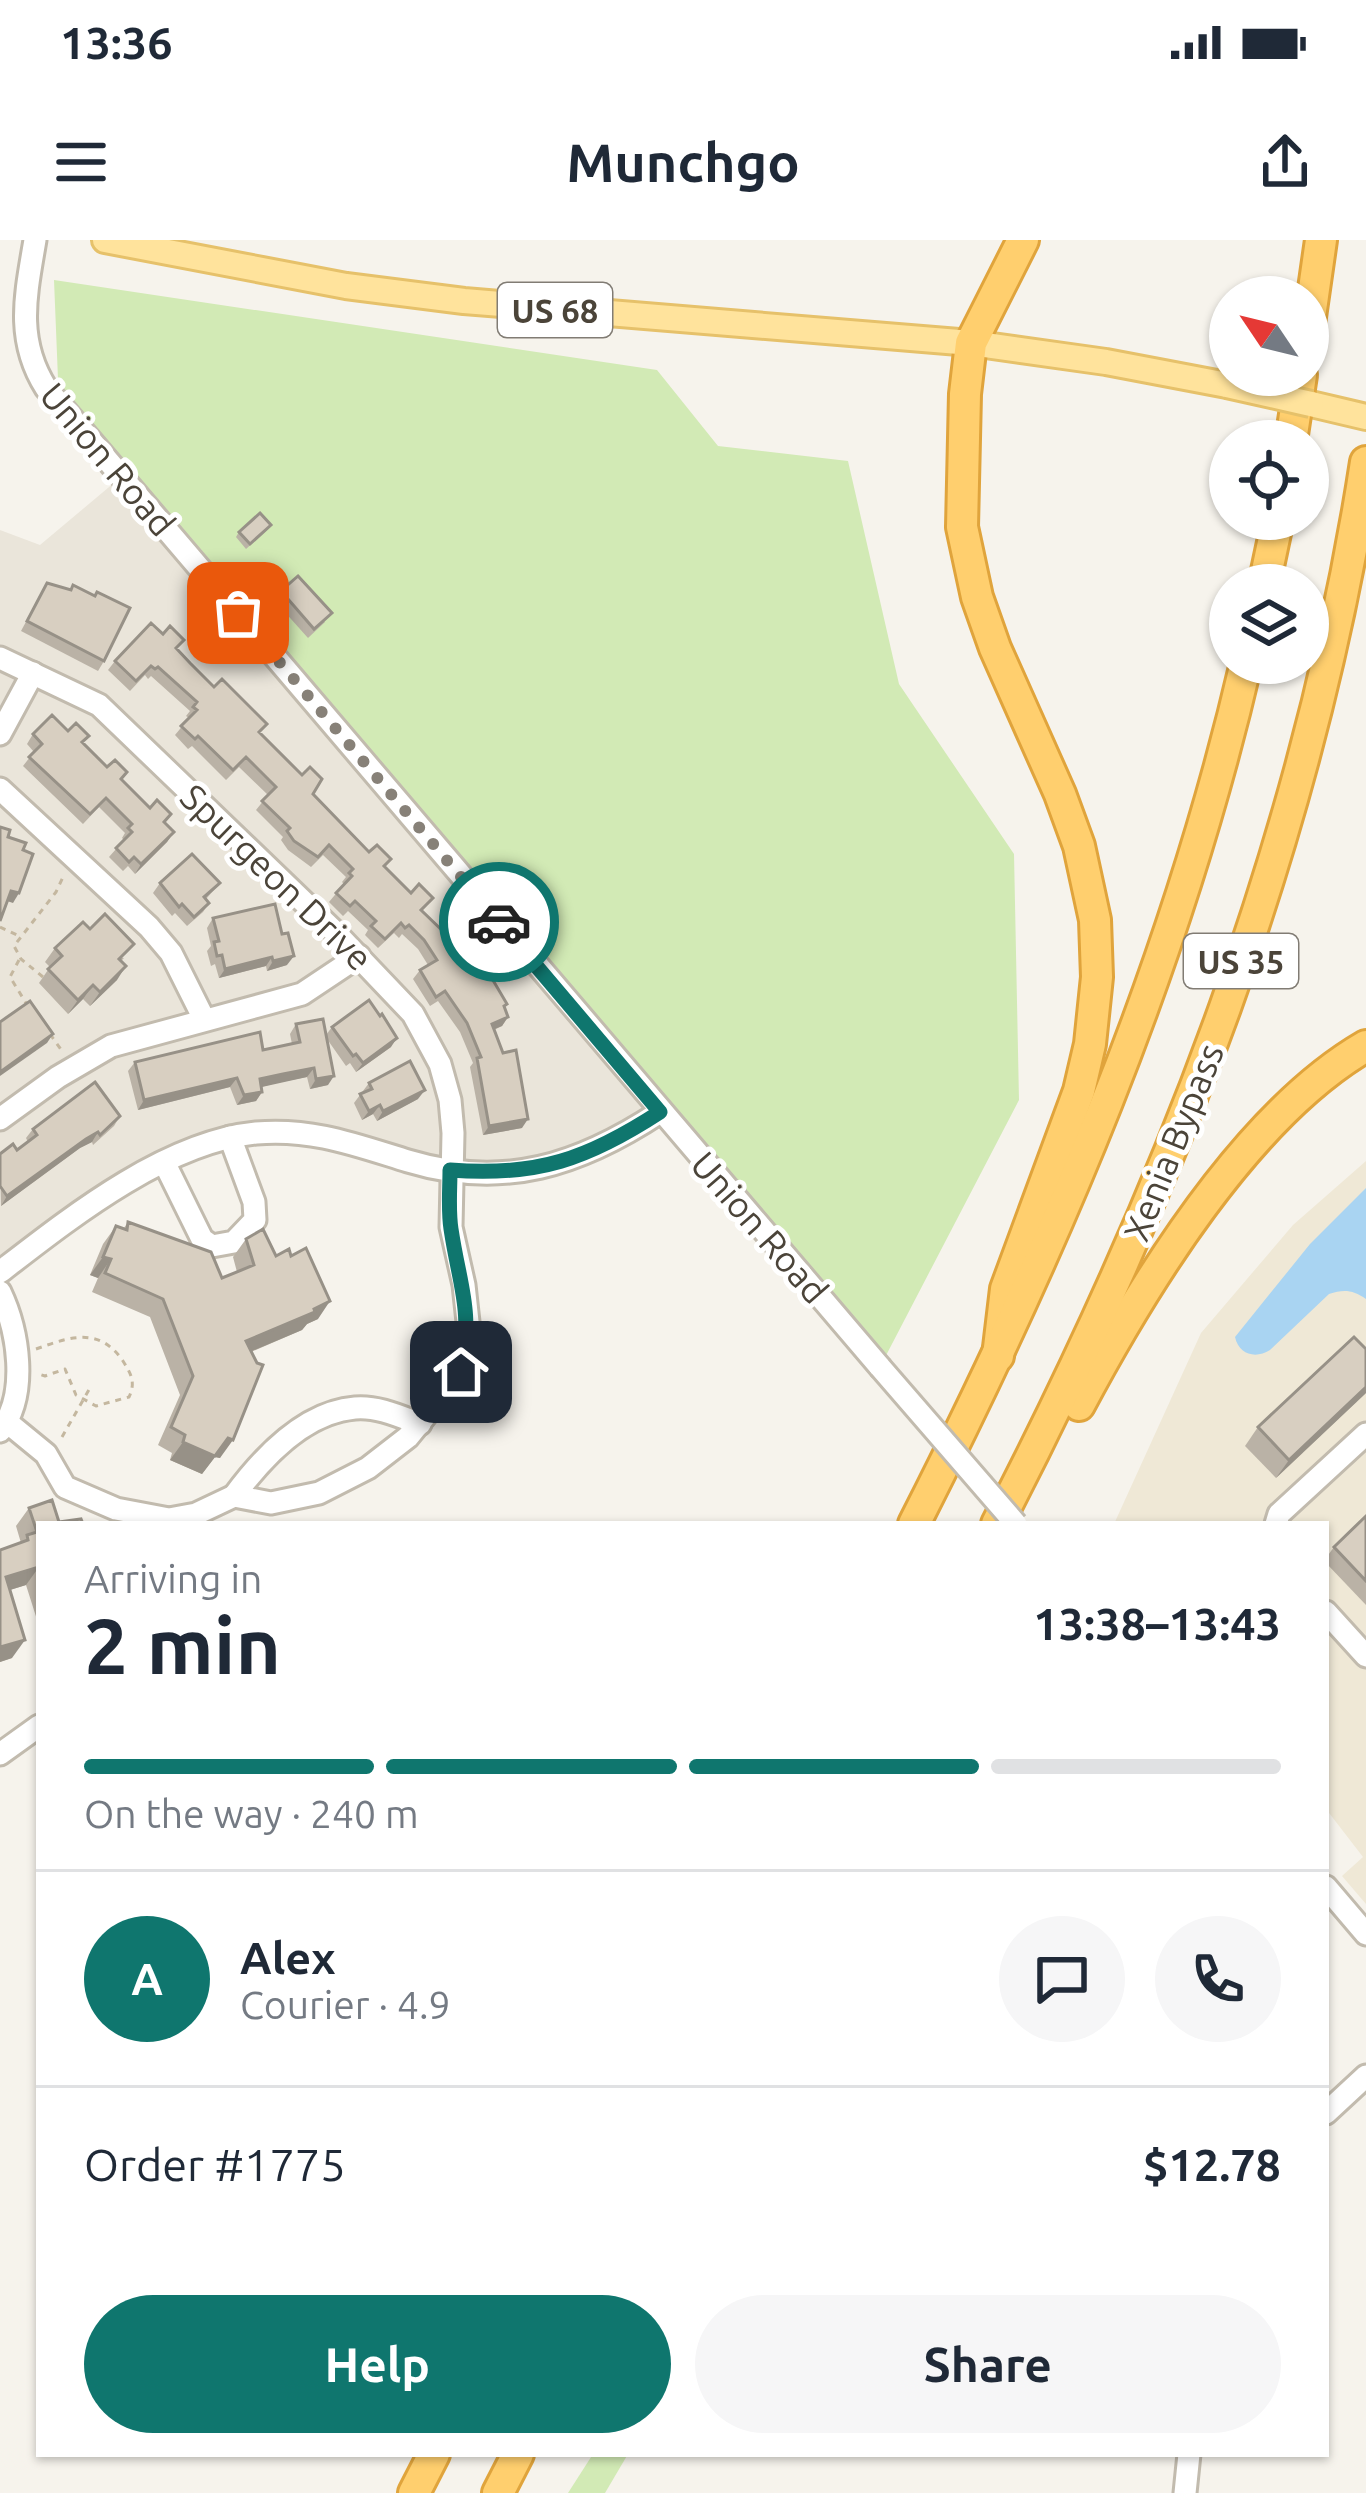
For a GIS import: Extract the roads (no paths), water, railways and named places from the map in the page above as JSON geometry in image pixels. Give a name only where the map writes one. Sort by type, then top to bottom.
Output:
[{"type":"highway","points":[[998,1356],[1006,1289],[1079,1091],[1094,1012],[1097,948],[1088,883],[1070,818],[995,648],[967,556],[961,498],[971,343],[1023,240]]},
{"type":"highway","points":[[1316,276],[1321,240]]},
{"type":"highway","name":"Xenia Bypass","points":[[1000,1521],[1133,1243],[1197,1090],[1266,888],[1334,629],[1366,462]]},
{"type":"highway","name":"Xenia Bypass","points":[[916,1521],[998,1356],[1082,1168],[1132,1039],[1200,833],[1240,684]]},
{"type":"highway","points":[[1043,1436],[1076,1412],[1138,1306],[1225,1178],[1302,1095],[1366,1046]]},
{"type":"highway","points":[[414,2493],[432,2457]]},
{"type":"highway","points":[[498,2493],[516,2457]]},
{"type":"main road","name":"US 68","points":[[105,240],[346,286],[464,301],[971,343],[1106,362],[1366,417]]},
{"type":"street","name":"Union Road","points":[[35,240],[24,338],[46,388],[1013,1521]]},
{"type":"street","name":"Spurgeon Drive","points":[[0,658],[99,705],[359,956],[413,1014],[440,1064],[453,1120],[451,1227],[469,1330],[461,1372],[420,1424],[368,1468],[319,1492],[271,1503],[234,1496]]},
{"type":"street","points":[[0,734],[33,673]]},
{"type":"street","points":[[0,788],[74,853],[171,953],[204,1019]]},
{"type":"street","points":[[0,1119],[74,1067],[136,1036],[302,994],[359,956]]},
{"type":"street","points":[[0,1272],[130,1181],[164,1162],[230,1137],[278,1132],[327,1136],[450,1170],[491,1174],[544,1168],[595,1151],[660,1112]]},
{"type":"street","points":[[164,1162],[202,1240],[212,1246],[234,1242],[254,1220],[254,1202],[230,1137]]},
{"type":"street","points":[[0,1292],[13,1326],[16,1353],[16,1376],[4,1426],[50,1460],[65,1487],[116,1509],[197,1519],[234,1496],[274,1445],[333,1413],[356,1408],[387,1412],[420,1424]]},
{"type":"street","points":[[1277,1521],[1366,1434]]},
{"type":"street","points":[[1329,1615],[1366,1656]]},
{"type":"street","points":[[0,1754],[36,1728]]},
{"type":"street","points":[[1329,1891],[1366,1934]]},
{"type":"street","points":[[1329,2110],[1366,2076]]},
{"type":"street","points":[[1185,2493],[1189,2457]]},
{"type":"water","points":[[1366,1188],[1366,1299],[1348,1291],[1329,1294],[1270,1350],[1254,1355],[1244,1351],[1235,1337],[1310,1244]]}]
